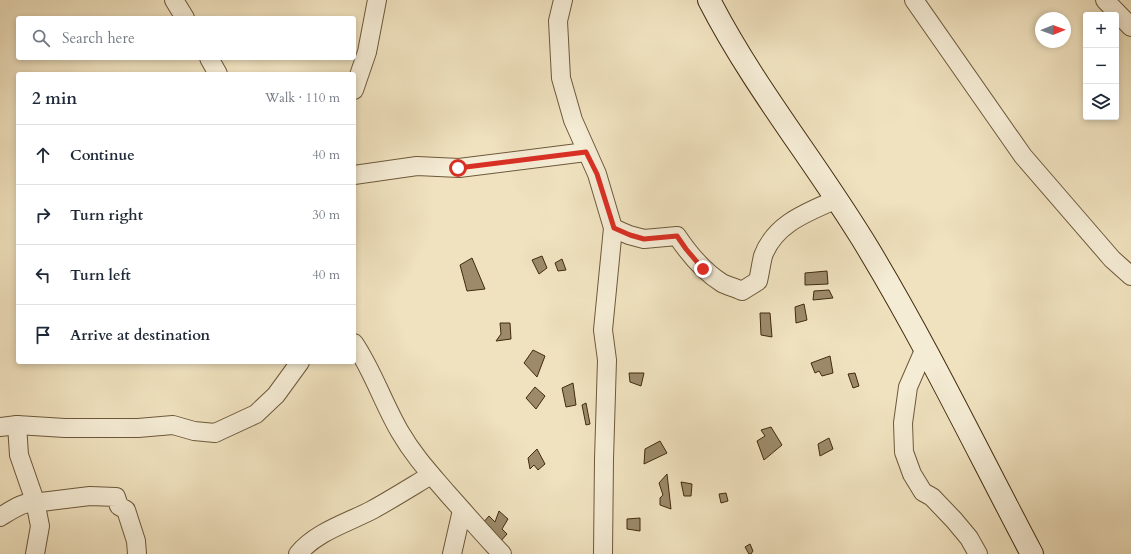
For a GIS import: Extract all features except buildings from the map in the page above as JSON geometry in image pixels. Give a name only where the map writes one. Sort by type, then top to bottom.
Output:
[{"type":"street","points":[[174,0],[184,16]]},
{"type":"street","points":[[356,84],[367,52],[377,0]]},
{"type":"street","points":[[563,0],[558,21],[561,78],[573,120],[597,174],[614,228],[603,330],[607,360],[604,458],[604,554]]},
{"type":"street","points":[[709,0],[757,81],[837,199],[868,248],[925,348],[1032,554]]},
{"type":"street","points":[[914,0],[1023,156],[1112,259],[1131,276]]},
{"type":"street","points":[[1105,0],[1131,27]]},
{"type":"street","points":[[210,60],[217,72]]},
{"type":"street","points":[[356,175],[417,166],[458,168],[586,152]]},
{"type":"street","points":[[614,228],[644,239],[677,236],[703,269],[723,283],[742,291],[758,281],[764,255],[777,232],[801,214],[837,199]]},
{"type":"street","points":[[356,346],[371,370],[378,389],[400,431],[416,457],[430,475],[502,554]]},
{"type":"street","points":[[925,348],[908,386],[903,423],[904,452],[912,474],[923,492],[932,497],[954,520],[969,538],[978,554]]},
{"type":"street","points":[[34,554],[40,526],[35,501],[9,426],[138,428],[173,425],[194,431],[215,433],[256,414],[276,395],[299,364]]},
{"type":"street","points":[[298,554],[321,535],[372,510],[430,475]]},
{"type":"street","points":[[0,517],[16,507],[35,501],[42,502],[90,496],[116,497],[119,506],[126,510],[136,541],[137,554]]},
{"type":"street","points":[[452,554],[462,510]]},
{"type":"route","points":[[458,168],[551,155],[586,152],[597,174],[614,228],[644,239],[677,236],[703,269]]}]
